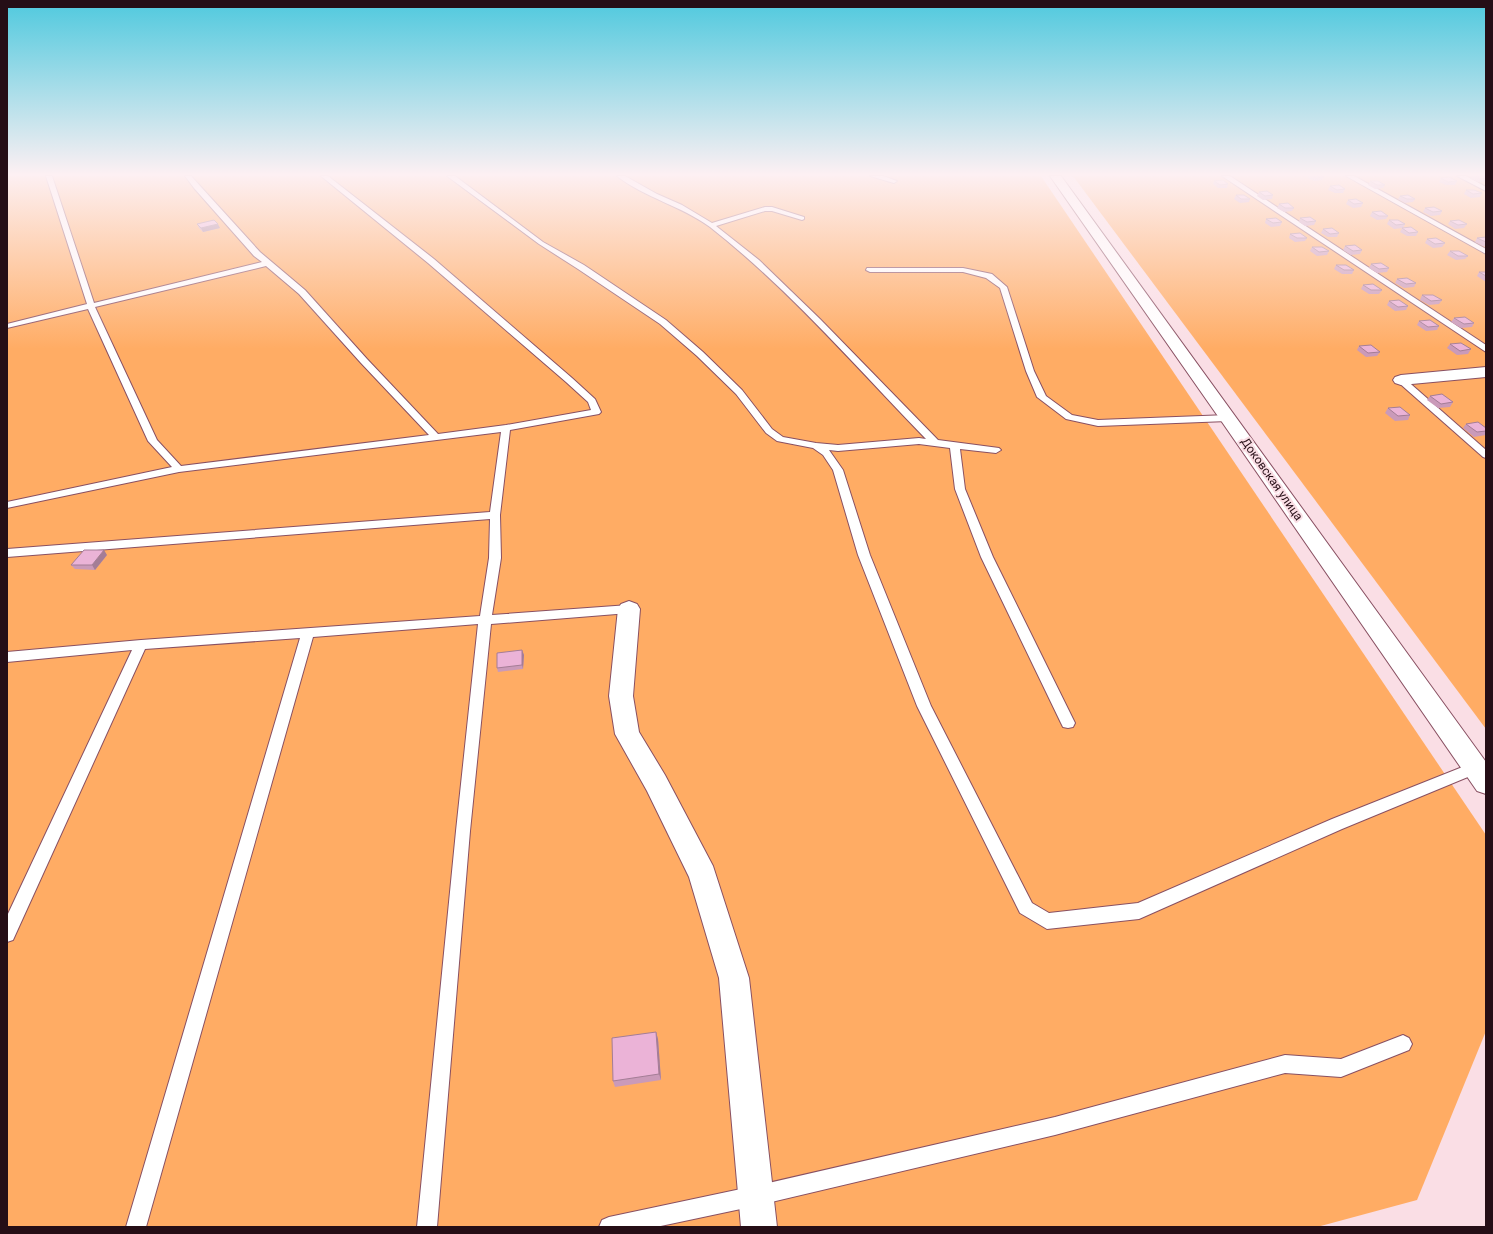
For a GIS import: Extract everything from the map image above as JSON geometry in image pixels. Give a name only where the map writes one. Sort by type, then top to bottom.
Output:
[{"type":"street","name":"Доковская улица","points":[[1096,234],[1486,784]]},
{"type":"street","points":[[1401,380],[1486,372]]},
{"type":"street","points":[[629,609],[621,696],[627,734],[660,789],[703,875],[734,978],[759,1227]]},
{"type":"lane","points":[[68,234],[91,306],[153,441],[179,469]]},
{"type":"lane","points":[[239,234],[257,254],[302,292],[364,361],[435,436]]},
{"type":"lane","points":[[7,505],[179,469],[506,428],[596,412],[592,401],[569,380],[431,261],[396,234]]},
{"type":"lane","points":[[528,234],[541,243],[581,266],[664,322],[739,392],[769,430],[780,438],[816,446],[838,448],[919,441],[996,450]]},
{"type":"lane","points":[[721,234],[756,262],[817,321],[936,444]]},
{"type":"lane","points":[[1312,234],[1486,349]]},
{"type":"lane","points":[[1453,234],[1486,252]]},
{"type":"lane","points":[[7,326],[268,263]]},
{"type":"lane","points":[[870,270],[963,270],[989,276],[1003,287],[1030,371],[1042,396],[1069,417],[1098,423],[1228,418]]},
{"type":"lane","points":[[1401,380],[1486,455]]},
{"type":"lane","points":[[427,1227],[463,830],[485,619],[495,558],[495,515],[506,428]]},
{"type":"lane","points":[[816,446],[827,453],[838,470],[864,555],[924,706],[1026,908],[1047,921],[1139,911],[1338,824],[1475,768]]},
{"type":"lane","points":[[955,446],[960,489],[986,557],[1068,723]]},
{"type":"lane","points":[[7,553],[495,515]]},
{"type":"lane","points":[[7,657],[629,609]]},
{"type":"lane","points":[[136,1227],[308,633]]},
{"type":"lane","points":[[7,934],[142,646]]},
{"type":"lane","points":[[609,1227],[755,1196],[1055,1126],[1285,1064],[1341,1068],[1403,1044]]},
{"type":"shaded area","points":[[7,234],[1080,234],[1486,835],[1486,1031],[1417,1200],[1317,1227],[7,1227]]},
{"type":"shaded area","points":[[1116,234],[1486,234],[1486,729]]},
{"type":"building","points":[[1290,234],[1301,234],[1307,238],[1297,238]]},
{"type":"building","points":[[1486,237],[1486,242],[1477,238]]},
{"type":"building","points":[[1436,238],[1445,243],[1435,244],[1427,239]]},
{"type":"building","points":[[1355,245],[1362,250],[1353,251],[1345,246]]},
{"type":"building","points":[[1312,247],[1322,247],[1329,251],[1319,252]]},
{"type":"building","points":[[1450,251],[1459,251],[1468,256],[1458,256]]},
{"type":"building","points":[[1381,263],[1389,268],[1379,269],[1371,264]]},
{"type":"building","points":[[1336,265],[1346,265],[1354,270],[1344,270]]},
{"type":"building","points":[[1479,272],[1486,272],[1486,276]]},
{"type":"building","points":[[1407,278],[1416,283],[1406,284],[1397,279]]},
{"type":"building","points":[[1373,284],[1382,290],[1371,290],[1363,285]]},
{"type":"building","points":[[1422,295],[1433,295],[1442,300],[1431,301]]},
{"type":"building","points":[[1399,300],[1408,306],[1398,307],[1389,301]]},
{"type":"building","points":[[1465,317],[1474,323],[1464,324],[1454,318]]},
{"type":"building","points":[[1430,320],[1439,326],[1428,327],[1419,321]]},
{"type":"building","points":[[1461,343],[1471,349],[1460,351],[1450,344]]},
{"type":"building","points":[[1371,345],[1380,352],[1368,353],[1359,346]]},
{"type":"building","points":[[1442,394],[1453,402],[1441,404],[1430,396]]},
{"type":"building","points":[[1400,407],[1410,415],[1398,416],[1388,408]]},
{"type":"building","points":[[1478,422],[1486,428],[1486,431],[1477,432],[1466,424]]},
{"type":"building","points":[[84,550],[104,550],[92,565],[71,565]]},
{"type":"building","points":[[522,650],[522,665],[497,668],[497,653]]},
{"type":"building","points":[[656,1032],[659,1074],[613,1081],[612,1038]]}]
